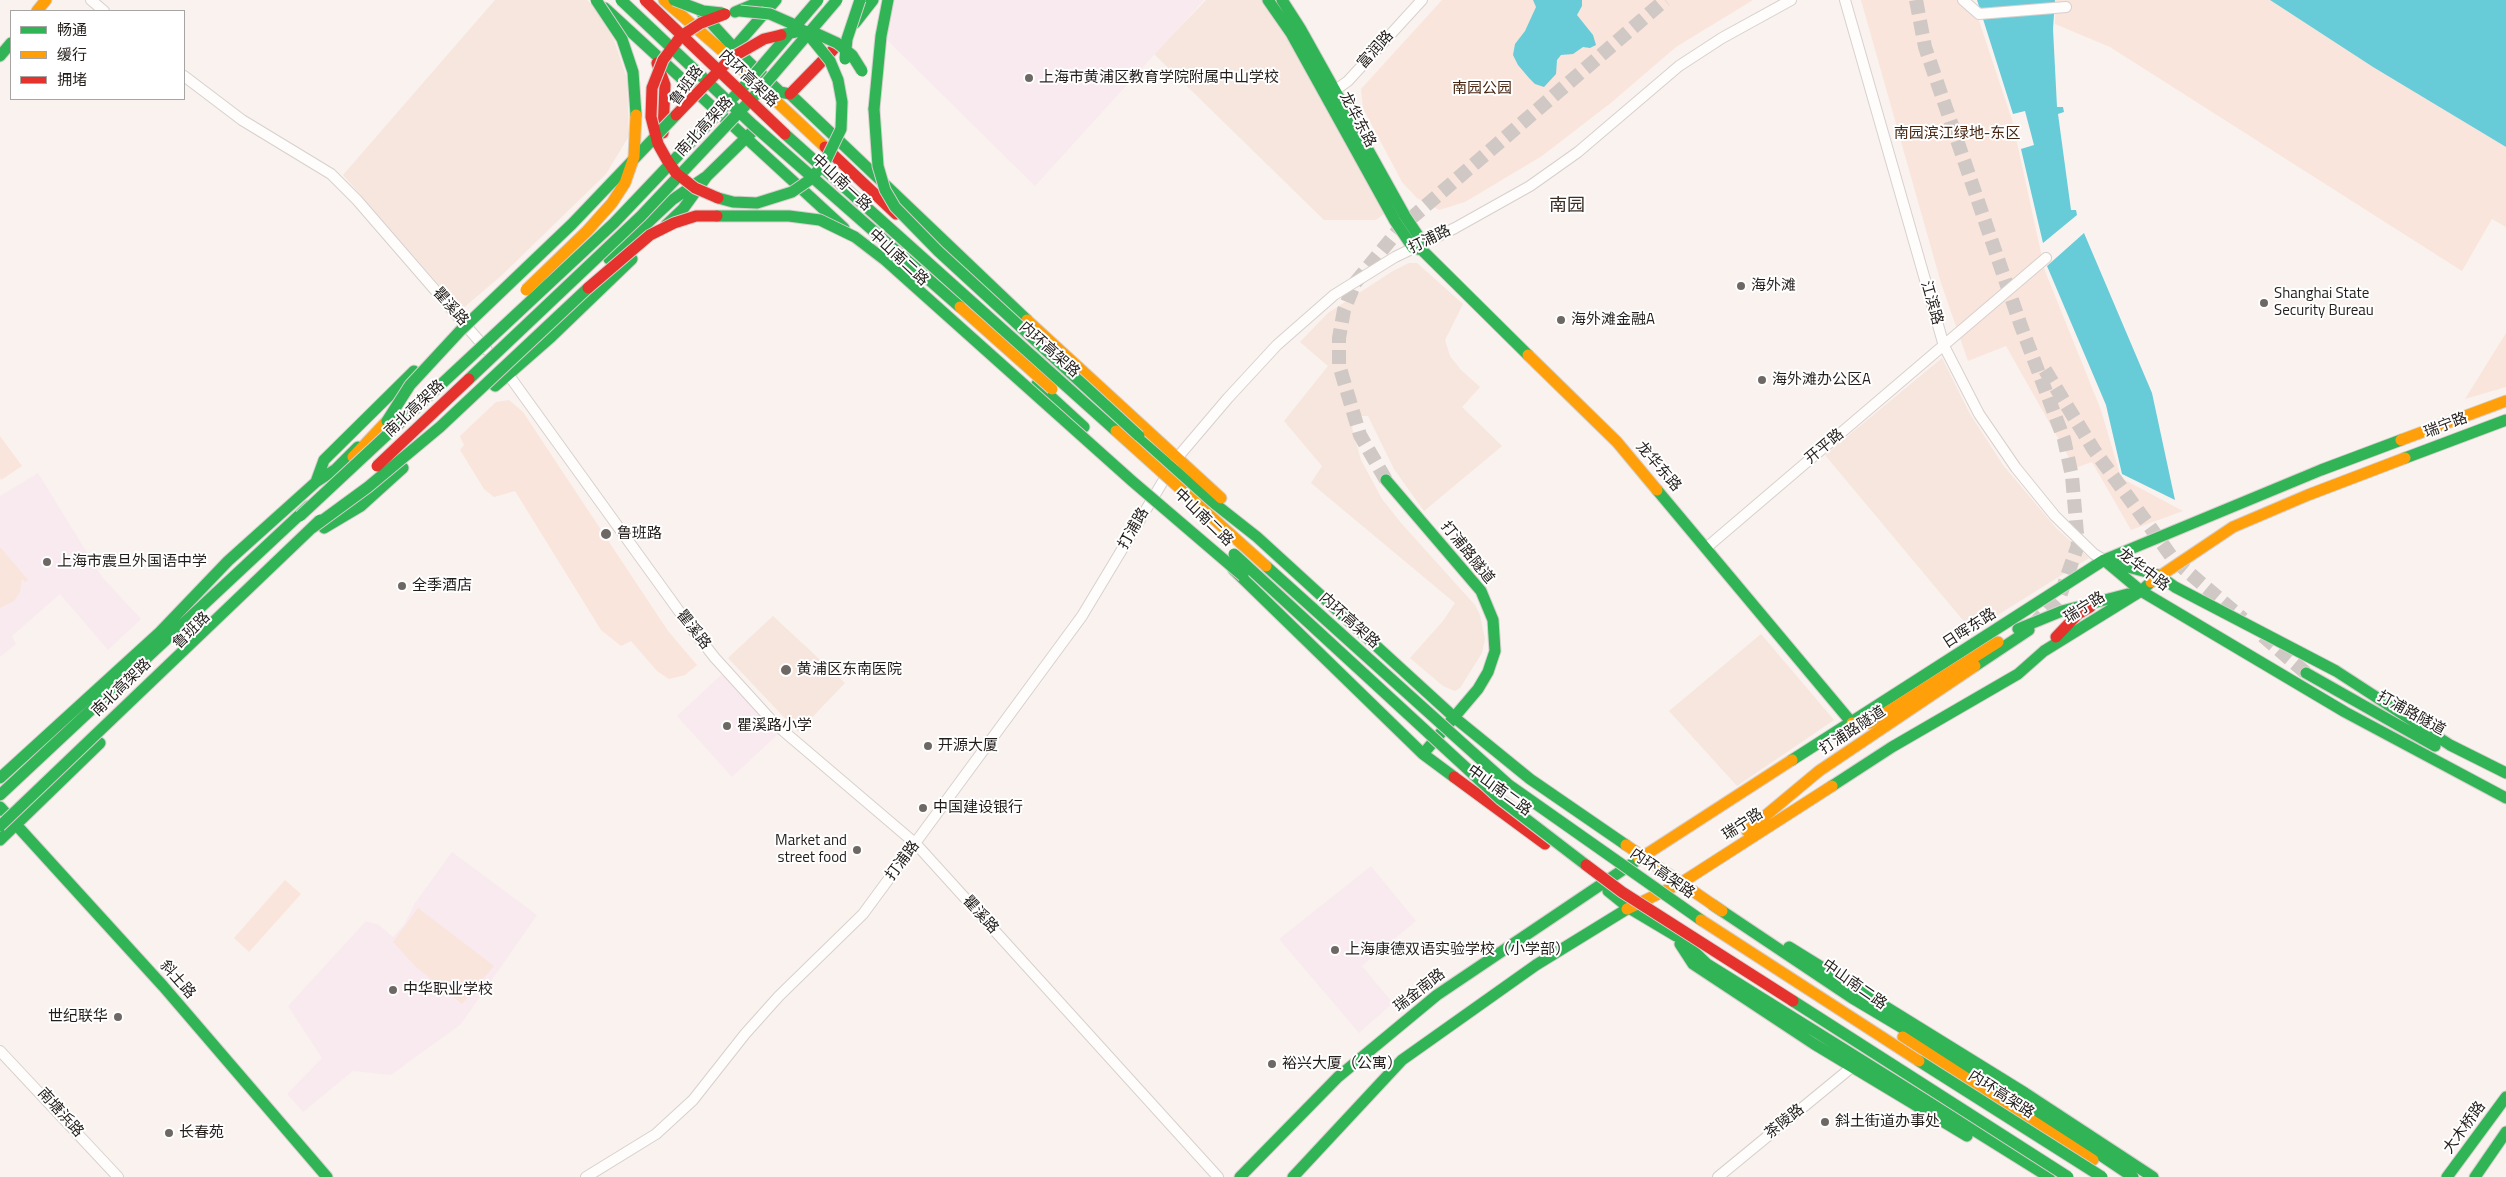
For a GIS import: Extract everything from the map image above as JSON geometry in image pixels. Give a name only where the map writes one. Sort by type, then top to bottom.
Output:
[{"type":"main road","points":[[38,10],[46,0]]},
{"type":"main road","points":[[596,0],[652,88]]},
{"type":"main road","name":"中山南一路","points":[[596,0],[610,4],[682,64],[699,91]]},
{"type":"main road","name":"内环高架路","points":[[621,0],[753,125],[975,320],[1500,799],[1622,892],[2068,1177]]},
{"type":"main road","name":"内环高架路","points":[[645,0],[763,115],[1509,786],[1719,933],[2102,1177]]},
{"type":"main road","name":"中山南二路","points":[[664,0],[780,92],[790,94],[1174,463]]},
{"type":"main road","points":[[674,0],[703,11],[725,14]]},
{"type":"main road","points":[[688,0],[714,23],[738,66],[742,84],[730,154]]},
{"type":"main road","points":[[740,12],[764,0]]},
{"type":"main road","name":"鲁班路","points":[[0,778],[160,632],[228,561],[316,482],[336,469],[467,327],[543,265],[620,182],[684,117],[699,91],[776,0]]},
{"type":"main road","name":"南北高架路","points":[[0,795],[522,311],[614,222],[734,97],[818,0]]},
{"type":"main road","name":"南北高架路","points":[[0,826],[316,529],[641,216],[754,97],[836,0]]},
{"type":"main road","points":[[842,102],[838,80],[830,61],[808,34],[781,18],[756,12],[740,12],[725,14],[701,23],[682,36],[663,60],[652,88],[651,117],[658,144],[676,172],[696,188],[716,198],[747,203],[776,199],[792,192],[808,181],[824,164],[836,143],[841,129],[847,40],[860,0]]},
{"type":"main road","name":"鲁班路","points":[[0,840],[356,491],[672,200],[707,176],[747,138],[832,51],[874,0]]},
{"type":"main road","points":[[888,0],[881,36],[874,109],[878,166],[885,190],[895,207],[938,252],[1148,444],[1200,507]]},
{"type":"main road","name":"龙华东路","points":[[1268,0],[1331,93]]},
{"type":"main road","name":"龙华东路","points":[[1282,0],[1395,222],[1441,271],[1617,442],[1852,723]]},
{"type":"main road","points":[[610,4],[630,54],[632,145],[620,182]]},
{"type":"main road","name":"中山南一路","points":[[610,4],[653,51],[699,91],[738,111],[758,126],[1155,492]]},
{"type":"main road","points":[[387,421],[410,385],[460,331],[572,224],[731,58],[749,46],[778,34],[800,31],[813,32],[838,43],[845,48],[857,63],[866,80],[874,109]]},
{"type":"main road","points":[[622,39],[633,72],[636,88],[634,156]]},
{"type":"main road","points":[[0,56],[10,44]]},
{"type":"main road","points":[[653,51],[666,85],[662,140]]},
{"type":"main road","name":"中山南二路","points":[[738,66],[859,180],[1174,463],[1226,502],[1257,537],[1456,718],[1530,779],[1938,1061],[2120,1177]]},
{"type":"main road","name":"中山南二路","points":[[699,91],[945,323],[1130,488],[1155,492],[1423,754],[1601,885],[1629,908],[2036,1150],[2073,1177]]},
{"type":"main road","points":[[300,516],[387,421],[587,231],[619,193],[651,117]]},
{"type":"main road","points":[[825,127],[859,180]]},
{"type":"main road","points":[[770,159],[830,193]]},
{"type":"main road","name":"鲁班路","points":[[316,529],[361,506],[551,337],[683,209],[707,176]]},
{"type":"main road","points":[[316,529],[440,427],[626,253],[661,228],[733,202]]},
{"type":"main road","points":[[747,203],[790,216]]},
{"type":"main road","points":[[696,216],[790,216],[820,220],[855,237],[885,260],[1182,526],[1278,605],[1332,645]]},
{"type":"main road","name":"瑞宁路","points":[[2104,560],[2322,470],[2506,401]]},
{"type":"main road","name":"瑞宁路","points":[[1702,868],[1892,747],[2018,674],[2044,651],[2141,591],[2158,575],[2233,527],[2317,492],[2506,420]]},
{"type":"main road","name":"打浦路隧道","points":[[1386,480],[1481,591],[1493,620],[1496,651],[1488,672],[1478,690],[1456,718],[1423,754]]},
{"type":"main road","name":"龙华中路","points":[[2104,560],[2158,575],[2174,587],[2336,670],[2450,745],[2506,773]]},
{"type":"main road","name":"龙华中路","points":[[2104,560],[2141,591],[2345,712],[2506,798]]},
{"type":"main road","name":"日晖东路","points":[[1642,857],[2104,560]]},
{"type":"main road","name":"日晖东路","points":[[1852,723],[1870,723],[2021,627],[2062,610],[2141,591]]},
{"type":"main road","name":"日晖东路","points":[[2044,651],[2078,614],[2099,601]]},
{"type":"main road","name":"打浦路隧道","points":[[1702,868],[1819,771],[2029,630]]},
{"type":"main road","name":"打浦路隧道","points":[[2306,673],[2437,746],[2506,773]]},
{"type":"main road","name":"斜土路","points":[[0,807],[15,826],[162,986],[327,1177]]},
{"type":"main road","name":"瑞金南路","points":[[1240,1177],[1338,1077],[1437,995],[1642,857]]},
{"type":"main road","points":[[1293,1177],[1402,1060],[1536,965],[1629,908],[1681,883],[1702,868]]},
{"type":"main road","points":[[1713,905],[1852,998],[1978,1073],[2133,1177]]},
{"type":"main road","points":[[1713,905],[1808,958],[2025,1093],[2153,1177]]},
{"type":"main road","points":[[1678,937],[1707,964],[2049,1177]]},
{"type":"main road","name":"中山南二路","points":[[1678,937],[1693,964],[1852,1067],[2035,1177]]},
{"type":"main road","name":"大木桥路","points":[[2447,1177],[2506,1097]]},
{"type":"main road","points":[[2475,1177],[2506,1132]]},
{"type":"street","points":[[91,0],[103,10]]},
{"type":"street","name":"富润路","points":[[1331,93],[1348,80],[1422,0]]},
{"type":"street","name":"打浦路","points":[[586,1177],[656,1134],[693,1100],[745,1034],[779,996],[863,914],[1082,616],[1174,463],[1228,398],[1298,326],[1334,295],[1499,204],[1549,173],[1686,62],[1745,24],[1791,0]]},
{"type":"street","name":"江滨路","points":[[1845,0],[1944,346],[1979,414],[2016,468],[2061,522],[2094,554],[2104,560]]},
{"type":"street","points":[[1963,0],[1979,14],[2066,7]]},
{"type":"street","name":"瞿溪路","points":[[185,77],[242,120],[331,174],[357,200],[509,374],[688,625],[715,658],[774,723],[916,844],[1218,1177]]},
{"type":"street","name":"开平路","points":[[1706,548],[2046,258]]},
{"type":"street","name":"南塘浜路","points":[[0,1051],[118,1177]]},
{"type":"street","name":"茶陵路","points":[[1718,1177],[1852,1067]]},
{"type":"shaded area","points":[[495,0],[587,0],[596,8],[614,40],[627,79],[629,136],[606,174],[502,275],[461,310],[343,175]]},
{"type":"shaded area","name":"上海市黄浦区教育学院附属中山学校","points":[[892,0],[1204,0],[1035,186],[885,38]]},
{"type":"shaded area","points":[[1206,0],[1263,0],[1275,14],[1385,213],[1376,220],[1324,220],[1154,54]]},
{"type":"shaded area","points":[[1409,263],[1417,263],[1463,304],[1445,340],[1450,356],[1461,370],[1480,387],[1462,407],[1502,446],[1424,511],[1394,469],[1368,416],[1361,416],[1354,421],[1352,428],[1361,460],[1382,499],[1401,523],[1475,605],[1480,615],[1485,639],[1482,653],[1460,688],[1455,691],[1443,686],[1410,658],[1443,621],[1455,603],[1311,483],[1322,466],[1284,421],[1328,366],[1300,342],[1328,313],[1393,271]]},
{"type":"shaded area","points":[[1942,358],[1970,414],[2003,465],[2056,528],[2089,558],[1972,631],[1825,455]]},
{"type":"shaded area","name":"上海市震旦外国语中学","points":[[38,473],[102,577],[141,619],[108,650],[60,594],[12,636],[16,644],[0,657],[0,496]]},
{"type":"shaded area","name":"黄浦区东南医院","points":[[773,616],[845,683],[798,732],[728,658]]},
{"type":"shaded area","points":[[1761,634],[1834,720],[1737,786],[1669,711]]},
{"type":"shaded area","name":"瞿溪路小学","points":[[722,674],[777,735],[732,777],[677,716]]},
{"type":"shaded area","name":"中华职业学校","points":[[452,852],[537,915],[461,1024],[391,1075],[353,1071],[303,1112],[287,1094],[322,1058],[288,1006],[366,921],[379,925],[393,937],[404,925],[415,903]]},
{"type":"shaded area","name":"上海康德双语实验学校（小学部）","points":[[1371,866],[1416,921],[1362,966],[1393,1003],[1359,1033],[1279,939]]},
{"type":"green space","name":"南园公园","points":[[1442,0],[1753,0],[1676,47],[1612,102],[1542,156],[1465,202],[1439,210],[1417,198],[1402,182],[1363,108],[1361,89]]},
{"type":"green space","name":"南园滨江绿地-东区","points":[[1861,0],[1972,0],[2012,120],[2045,271],[2101,410],[2121,478],[2183,511],[2131,530],[2092,462],[2075,468],[2006,346],[1968,361],[1941,283]]},
{"type":"green space","points":[[2055,0],[2270,0],[2373,67],[2506,147],[2506,227],[2492,219],[2462,271],[2110,47],[2055,24]]},
{"type":"green space","points":[[2506,333],[2506,387],[2465,399]]},
{"type":"green space","points":[[509,400],[523,412],[668,631],[697,665],[685,675],[669,679],[657,671],[631,641],[621,646],[601,630],[515,491],[494,497],[484,489],[460,450],[464,445],[460,436],[496,402]]},
{"type":"green space","points":[[0,436],[22,466],[1,480],[0,478]]},
{"type":"green space","points":[[0,547],[28,580],[25,582],[22,579],[20,592],[14,601],[0,608]]},
{"type":"green space","points":[[285,880],[301,894],[249,952],[234,938]]},
{"type":"green space","points":[[418,908],[494,966],[462,1004],[415,966],[393,942]]},
{"type":"water","points":[[1533,0],[1582,0],[1582,6],[1577,15],[1593,35],[1596,45],[1590,48],[1583,47],[1573,54],[1561,55],[1557,60],[1556,74],[1544,87],[1535,84],[1529,78],[1518,65],[1513,55],[1515,44],[1525,31],[1536,7]]},
{"type":"water","points":[[1977,0],[2055,0],[2053,29],[2057,107],[2063,107],[2064,112],[2058,114],[2071,210],[2076,210],[2077,215],[2043,243],[2021,149],[2034,145],[2025,111],[2013,114]]},
{"type":"water","points":[[2270,0],[2506,0],[2506,147],[2373,67]]},
{"type":"water","points":[[2084,233],[2152,393],[2175,500],[2122,474],[2106,405],[2047,266]]},
{"type":"tunnel","points":[[1386,480],[1360,435],[1339,365],[1339,338],[1344,310],[1355,283],[1401,227],[1665,0]]},
{"type":"tunnel","points":[[1916,0],[1925,47],[2021,326],[2064,439],[2072,476],[2078,545],[2060,596],[2036,622]]},
{"type":"tunnel","points":[[2045,370],[2094,450],[2174,560],[2243,619]]},
{"type":"tunnel","points":[[2263,636],[2306,673]]},
{"type":"traffic: fast","points":[[596,0],[622,39],[633,72],[636,115]]},
{"type":"traffic: fast","points":[[621,0],[753,125],[960,307]]},
{"type":"traffic: fast","points":[[674,0],[703,11],[722,13]]},
{"type":"traffic: fast","points":[[735,12],[764,0]]},
{"type":"traffic: fast","points":[[734,48],[776,0]]},
{"type":"traffic: fast","points":[[300,516],[614,223],[747,83],[818,0]]},
{"type":"traffic: fast","points":[[469,379],[641,216],[760,90],[837,0]]},
{"type":"traffic: fast","points":[[845,59],[847,39],[860,0]]},
{"type":"traffic: fast","points":[[855,23],[873,0]]},
{"type":"traffic: fast","points":[[874,109],[881,36],[888,0]]},
{"type":"traffic: fast","points":[[1268,0],[1291,33],[1395,221],[1413,248],[1422,250],[1528,355]]},
{"type":"traffic: fast","points":[[1282,0],[1300,28],[1405,216],[1423,243],[1422,250]]},
{"type":"traffic: fast","points":[[605,8],[844,228]]},
{"type":"traffic: fast","points":[[718,198],[733,202],[757,203],[792,192],[808,181],[824,164],[841,129],[842,102],[838,80],[830,61],[808,34],[795,25],[770,14],[740,11]]},
{"type":"traffic: fast","points":[[702,13],[734,48],[780,92],[790,94],[1027,320]]},
{"type":"traffic: fast","points":[[781,35],[800,31],[813,32],[837,43],[852,55],[862,71]]},
{"type":"traffic: fast","points":[[0,56],[10,44]]},
{"type":"traffic: fast","points":[[874,109],[878,166],[885,190],[895,207],[938,251],[1139,436]]},
{"type":"traffic: fast","points":[[387,421],[410,385],[460,331],[572,224],[676,115]]},
{"type":"traffic: fast","points":[[666,225],[683,209],[707,176],[754,130]]},
{"type":"traffic: fast","points":[[785,134],[1116,431]]},
{"type":"traffic: fast","points":[[609,259],[672,200],[707,176]]},
{"type":"traffic: fast","points":[[717,216],[789,216],[820,220],[855,237],[885,260],[1132,481],[1243,576]]},
{"type":"traffic: fast","points":[[495,386],[551,337],[632,259]]},
{"type":"traffic: fast","points":[[312,528],[368,487],[440,427],[588,288]]},
{"type":"traffic: fast","points":[[316,482],[324,460],[414,371]]},
{"type":"traffic: fast","points":[[1037,384],[1084,427]]},
{"type":"traffic: fast","points":[[2405,458],[2506,420]]},
{"type":"traffic: fast","points":[[1792,760],[2104,560],[2321,470],[2401,440]]},
{"type":"traffic: fast","points":[[1142,442],[1196,489],[1257,537],[1455,718],[1530,779],[1626,845]]},
{"type":"traffic: fast","points":[[0,778],[160,632],[228,561],[316,482],[336,469],[358,447]]},
{"type":"traffic: fast","points":[[324,528],[361,506],[403,468]]},
{"type":"traffic: fast","points":[[1386,480],[1481,591],[1493,620],[1495,651],[1488,672],[1478,689],[1423,754]]},
{"type":"traffic: fast","points":[[1657,490],[1852,723]]},
{"type":"traffic: fast","points":[[0,795],[309,506]]},
{"type":"traffic: fast","points":[[0,826],[320,520]]},
{"type":"traffic: fast","points":[[1234,554],[1500,799],[1586,865]]},
{"type":"traffic: fast","points":[[2104,560],[2141,591],[2345,712],[2506,798]]},
{"type":"traffic: fast","points":[[2109,562],[2158,575],[2175,587],[2336,671],[2450,745],[2506,773]]},
{"type":"traffic: fast","points":[[1266,566],[1509,785],[1701,920]]},
{"type":"traffic: fast","points":[[1233,569],[1423,754],[1454,777]]},
{"type":"traffic: fast","points":[[1832,786],[1892,747],[2018,674],[2044,651],[2141,591],[2151,582]]},
{"type":"traffic: fast","points":[[2018,629],[2062,611],[2128,594]]},
{"type":"traffic: fast","points":[[1975,666],[2029,630]]},
{"type":"traffic: fast","points":[[2306,673],[2435,746]]},
{"type":"traffic: fast","points":[[0,840],[100,743]]},
{"type":"traffic: fast","points":[[0,807],[163,986],[327,1177]]},
{"type":"traffic: fast","points":[[1240,1177],[1338,1077],[1437,995],[1639,859]]},
{"type":"traffic: fast","points":[[1608,891],[1629,908],[1676,936]]},
{"type":"traffic: fast","points":[[1713,905],[1852,998],[1978,1073],[2133,1177]]},
{"type":"traffic: fast","points":[[1293,1177],[1402,1060],[1536,965],[1627,909]]},
{"type":"traffic: fast","points":[[1682,940],[1707,964],[2049,1177]]},
{"type":"traffic: fast","points":[[1680,944],[1693,964],[1814,1044],[1967,1136]]},
{"type":"traffic: fast","points":[[1789,947],[2025,1093],[2153,1177]]},
{"type":"traffic: fast","points":[[1793,1001],[2068,1177]]},
{"type":"traffic: fast","points":[[1919,1061],[2102,1177]]},
{"type":"traffic: fast","points":[[2447,1177],[2506,1097]]},
{"type":"traffic: fast","points":[[2475,1177],[2506,1132]]},
{"type":"traffic: slow","points":[[38,10],[46,0]]},
{"type":"traffic: slow","points":[[664,0],[727,55],[825,147]]},
{"type":"traffic: slow","points":[[526,290],[587,231],[612,203],[625,183],[634,157],[636,115]]},
{"type":"traffic: slow","points":[[960,307],[1052,389]]},
{"type":"traffic: slow","points":[[1027,320],[1221,498]]},
{"type":"traffic: slow","points":[[1528,355],[1617,442],[1657,490]]},
{"type":"traffic: slow","points":[[2401,440],[2506,401]]},
{"type":"traffic: slow","points":[[353,457],[387,421]]},
{"type":"traffic: slow","points":[[1116,431],[1266,566]]},
{"type":"traffic: slow","points":[[2151,582],[2233,527],[2308,495],[2405,458]]},
{"type":"traffic: slow","points":[[1852,723],[1870,723],[1998,642]]},
{"type":"traffic: slow","points":[[1747,831],[1819,771],[1975,666]]},
{"type":"traffic: slow","points":[[1639,859],[1792,760]]},
{"type":"traffic: slow","points":[[1627,909],[1681,883],[1832,786]]},
{"type":"traffic: slow","points":[[1626,845],[1722,911]]},
{"type":"traffic: slow","points":[[1701,920],[1919,1061]]},
{"type":"traffic: slow","points":[[1903,1037],[2093,1160]]},
{"type":"traffic: jam","points":[[645,0],[785,134]]},
{"type":"traffic: jam","points":[[718,198],[695,188],[676,173],[667,160],[658,144],[651,117],[652,88],[663,60],[681,36],[701,23],[725,14]]},
{"type":"traffic: jam","points":[[676,115],[731,58],[764,39],[781,35]]},
{"type":"traffic: jam","points":[[790,94],[833,50]]},
{"type":"traffic: jam","points":[[657,63],[665,85],[663,133]]},
{"type":"traffic: jam","points":[[825,147],[896,214]]},
{"type":"traffic: jam","points":[[588,288],[650,235],[674,223],[696,216],[717,216]]},
{"type":"traffic: jam","points":[[377,466],[469,379]]},
{"type":"traffic: jam","points":[[2056,637],[2078,614],[2090,607]]},
{"type":"traffic: jam","points":[[1454,777],[1545,844]]},
{"type":"traffic: jam","points":[[1586,865],[1622,892],[1793,1001]]},
{"type":"place","name":"上海市黄浦区教育学院附属中山学校","points":[[1029,78]]},
{"type":"place","name":"海外滩","points":[[1741,286]]},
{"type":"place","name":"Shanghai State Security Bureau","points":[[2264,303]]},
{"type":"place","name":"海外滩金融A","points":[[1561,320]]},
{"type":"place","name":"海外滩办公区A","points":[[1762,380]]},
{"type":"place","name":"鲁班路","points":[[606,534]]},
{"type":"place","name":"上海市震旦外国语中学","points":[[47,562]]},
{"type":"place","name":"全季酒店","points":[[402,586]]},
{"type":"place","name":"黄浦区东南医院","points":[[786,670]]},
{"type":"place","name":"瞿溪路小学","points":[[727,726]]},
{"type":"place","name":"开源大厦","points":[[928,746]]},
{"type":"place","name":"中国建设银行","points":[[923,808]]},
{"type":"place","name":"Market and street food","points":[[857,850]]},
{"type":"place","name":"上海康德双语实验学校（小学部）","points":[[1335,950]]},
{"type":"place","name":"中华职业学校","points":[[393,990]]},
{"type":"place","name":"世纪联华","points":[[118,1017]]},
{"type":"place","name":"裕兴大厦（公寓）","points":[[1272,1064]]},
{"type":"place","name":"斜土街道办事处","points":[[1825,1122]]},
{"type":"place","name":"长春苑","points":[[169,1133]]},
{"type":"district","name":"南园","points":[[1567,207]]}]
